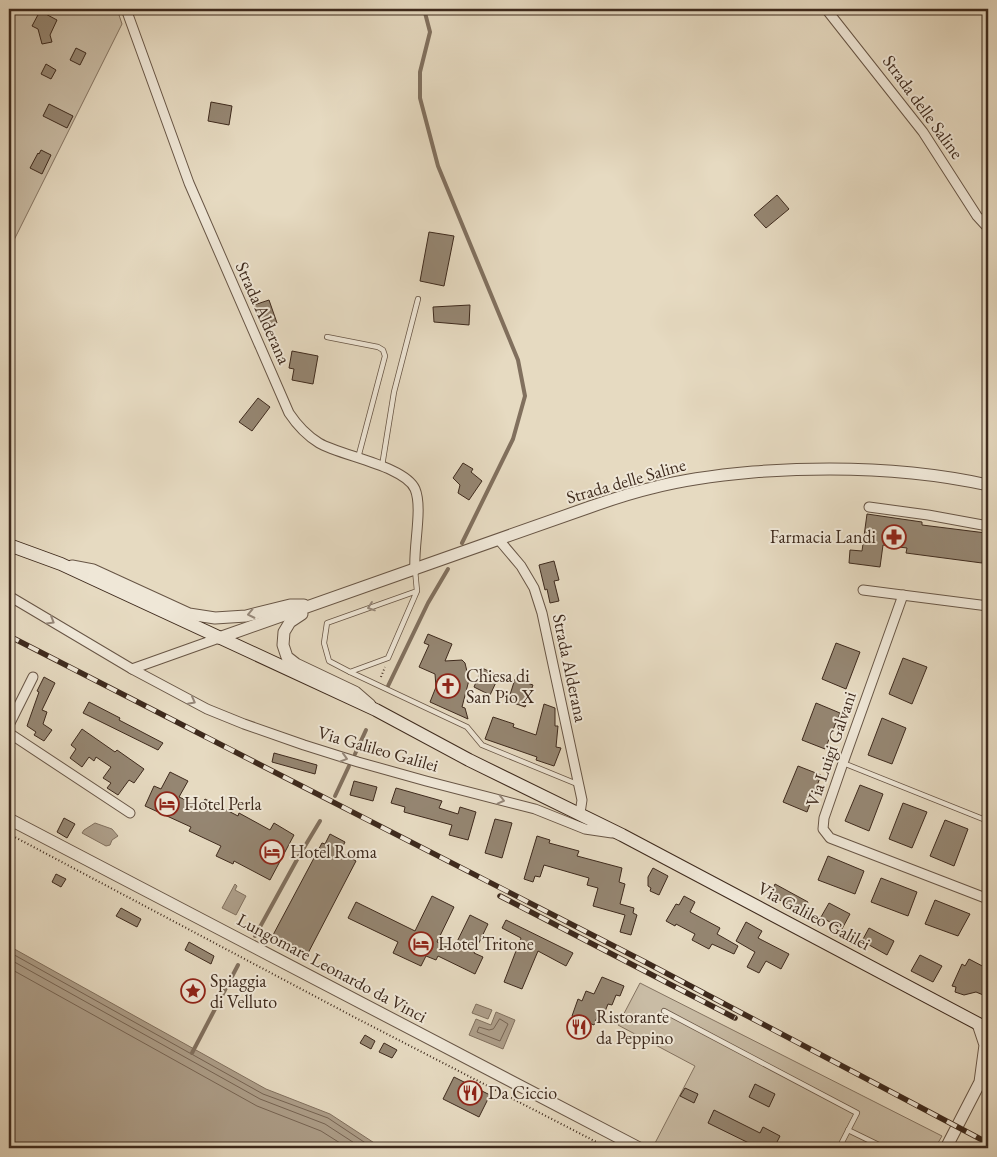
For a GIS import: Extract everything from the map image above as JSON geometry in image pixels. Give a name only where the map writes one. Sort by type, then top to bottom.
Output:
[{"type":"main road","name":"Via Galileo Galilei","points":[[9,545],[60,564],[376,710],[469,760],[580,813],[983,1027]]},
{"type":"street","name":"Strada Alderana","points":[[126,9],[189,183],[289,413],[302,429],[318,442],[382,466],[409,481],[415,490],[418,505],[414,559],[415,570]]},
{"type":"street","name":"Strada delle Saline","points":[[826,9],[923,132],[977,216],[988,228]]},
{"type":"street","name":"Strada delle Saline","points":[[219,638],[643,490],[715,476],[798,469],[879,470],[958,478],[988,485]]},
{"type":"street","points":[[868,507],[988,526]]},
{"type":"street","name":"Strada Alderana","points":[[499,540],[521,566],[534,588],[542,613],[582,800],[580,813]]},
{"type":"street","name":"Strada delle Saline","points":[[60,564],[93,570],[189,614],[215,618],[246,616],[290,605],[316,604]]},
{"type":"street","points":[[863,590],[988,606]]},
{"type":"street","name":"Via Luigi Galvani","points":[[903,595],[824,818],[823,829],[830,838],[988,899]]},
{"type":"street","name":"Via Galileo Galilei","points":[[9,596],[132,669],[207,709],[304,745],[426,782],[535,809],[585,829],[622,835]]},
{"type":"street","name":"Strada delle Saline","points":[[316,604],[290,622],[284,632],[283,645],[287,657],[296,664],[355,692],[376,710]]},
{"type":"street","points":[[132,669],[219,638]]},
{"type":"street","points":[[9,725],[33,677]]},
{"type":"street","points":[[9,733],[130,813]]},
{"type":"street","name":"Lungomare Leonardo da Vinci","points":[[9,819],[639,1148]]},
{"type":"street","points":[[946,1148],[984,1079],[987,1048],[983,1027]]},
{"type":"lane","points":[[382,466],[394,392],[418,299]]},
{"type":"lane","points":[[327,337],[378,347],[385,356],[358,458]]},
{"type":"lane","points":[[350,672],[388,658],[417,591],[415,570]]},
{"type":"lane","points":[[417,591],[328,623],[324,643],[330,661],[467,727],[482,745],[578,784]]},
{"type":"lane","points":[[843,763],[988,821]]},
{"type":"lane","points":[[664,1011],[857,1113],[839,1148]]},
{"type":"lane","points":[[848,1130],[885,1148]]},
{"type":"path","points":[[377,685],[388,658]]},
{"type":"path","points":[[9,834],[345,1013],[608,1148]]},
{"type":"shaded area","points":[[9,9],[117,9],[122,24],[9,250]]},
{"type":"shaded area","points":[[640,983],[942,1136],[935,1148],[661,1148],[654,1145],[695,1066],[618,1025]]},
{"type":"water","points":[[95,823],[112,829],[118,836],[112,840],[110,845],[106,846],[82,833]]},
{"type":"water","points":[[235,884],[237,886],[235,890],[246,896],[236,915],[222,908]]},
{"type":"water","points":[[9,946],[266,1089],[330,1114],[382,1148],[9,1148]]},
{"type":"water","points":[[476,1004],[492,1010],[488,1019],[472,1013]]},
{"type":"water","points":[[496,1012],[515,1020],[503,1049],[469,1035],[476,1019],[491,1025]]},
{"type":"building","points":[[40,11],[57,20],[50,35],[52,42],[42,44],[38,29],[32,26]]},
{"type":"building","points":[[76,48],[86,53],[80,65],[70,60]]},
{"type":"building","points":[[46,64],[56,70],[51,79],[41,74]]},
{"type":"building","points":[[211,102],[232,106],[229,125],[208,121]]},
{"type":"building","points":[[49,104],[73,116],[67,128],[43,116]]},
{"type":"building","points":[[41,150],[51,155],[42,174],[30,168]]},
{"type":"building","points":[[777,195],[789,209],[766,228],[754,215]]},
{"type":"building","points":[[429,232],[454,236],[444,286],[420,281]]},
{"type":"building","points":[[269,300],[277,323],[263,328],[254,305]]},
{"type":"building","points":[[470,305],[469,325],[434,322],[433,307]]},
{"type":"building","points":[[292,351],[318,356],[313,384],[292,380],[294,369],[289,368]]},
{"type":"building","points":[[258,398],[270,407],[252,431],[239,422]]},
{"type":"building","points":[[463,463],[473,469],[471,472],[482,481],[469,500],[458,493],[460,485],[453,478]]},
{"type":"building","points":[[867,514],[922,522],[922,525],[986,533],[982,563],[906,553],[907,548],[883,545],[880,567],[849,563],[850,550],[862,551]]},
{"type":"building","points":[[554,561],[559,580],[554,581],[559,601],[550,603],[539,565]]},
{"type":"building","points":[[428,634],[452,644],[445,661],[462,660],[465,663],[469,680],[462,707],[465,708],[468,719],[430,702],[436,687],[435,674],[419,667],[429,645],[424,643]]},
{"type":"building","points":[[836,643],[860,652],[846,689],[822,679]]},
{"type":"building","points":[[903,658],[927,667],[912,704],[889,694]]},
{"type":"building","points":[[482,668],[499,676],[490,695],[474,687]]},
{"type":"building","points":[[44,677],[55,683],[42,710],[47,712],[43,724],[52,730],[44,741],[34,735],[36,732],[27,726],[39,692],[37,691]]},
{"type":"building","points":[[515,679],[533,685],[525,707],[508,701]]},
{"type":"building","points":[[89,702],[163,743],[158,750],[83,713]]},
{"type":"building","points":[[816,703],[840,713],[825,749],[802,740]]},
{"type":"building","points":[[544,704],[555,708],[555,726],[558,726],[556,747],[561,748],[554,766],[536,760],[537,757],[485,739],[493,717],[514,724],[513,727],[536,735]]},
{"type":"building","points":[[882,718],[906,728],[892,764],[868,755]]},
{"type":"building","points":[[82,729],[144,769],[134,783],[129,780],[118,795],[107,788],[111,783],[103,778],[111,767],[96,757],[94,761],[89,757],[82,767],[70,758],[76,749],[71,745]]},
{"type":"building","points":[[274,753],[317,765],[315,774],[272,762]]},
{"type":"building","points":[[798,766],[821,775],[807,812],[783,802]]},
{"type":"building","points":[[170,772],[188,781],[179,797],[201,807],[205,799],[238,816],[239,813],[270,830],[274,823],[294,835],[270,880],[234,861],[233,864],[216,856],[221,846],[189,831],[191,827],[145,806],[154,786],[161,789]]},
{"type":"building","points":[[354,781],[377,787],[373,801],[350,795]]},
{"type":"building","points":[[860,785],[883,794],[869,831],[845,821]]},
{"type":"building","points":[[396,788],[442,801],[439,808],[458,814],[460,807],[476,812],[468,840],[449,835],[452,825],[404,812],[405,807],[391,803]]},
{"type":"building","points":[[903,803],[927,812],[912,848],[889,839]]},
{"type":"building","points":[[64,818],[75,824],[67,838],[57,832]]},
{"type":"building","points":[[495,819],[512,823],[502,858],[485,853]]},
{"type":"building","points":[[945,820],[968,829],[954,866],[930,856]]},
{"type":"building","points":[[330,834],[345,842],[340,852],[356,861],[305,959],[277,945],[280,940],[273,935],[322,843],[325,844]]},
{"type":"building","points":[[537,836],[550,840],[549,843],[579,851],[577,856],[622,868],[619,882],[625,884],[620,904],[634,908],[633,913],[637,915],[631,935],[620,932],[625,915],[593,906],[598,888],[587,885],[589,878],[544,865],[540,877],[535,876],[533,882],[524,879]]},
{"type":"building","points":[[828,856],[864,871],[855,894],[818,880]]},
{"type":"building","points":[[653,868],[668,876],[659,895],[650,891],[651,888],[648,886],[648,877]]},
{"type":"building","points":[[56,874],[66,879],[61,887],[52,882]]},
{"type":"building","points":[[881,878],[917,892],[908,916],[871,902]]},
{"type":"building","points":[[775,884],[808,902],[803,912],[770,895]]},
{"type":"building","points":[[432,896],[454,907],[437,942],[453,950],[470,915],[488,924],[474,953],[483,957],[475,974],[438,956],[436,960],[426,956],[421,966],[393,953],[398,942],[348,918],[356,902],[415,931]]},
{"type":"building","points":[[684,896],[695,902],[690,912],[720,928],[717,934],[738,946],[734,954],[712,944],[709,949],[692,940],[695,934],[666,921],[676,904],[679,905]]},
{"type":"building","points":[[935,900],[970,914],[958,936],[925,924]]},
{"type":"building","points":[[829,903],[850,914],[842,929],[821,917]]},
{"type":"building","points":[[121,908],[141,919],[137,927],[116,916]]},
{"type":"building","points":[[506,920],[573,953],[566,966],[538,951],[522,989],[504,982],[521,938],[502,928]]},
{"type":"building","points":[[746,922],[762,931],[758,938],[789,954],[781,969],[766,961],[759,973],[747,967],[755,952],[736,941]]},
{"type":"building","points":[[869,928],[894,941],[887,955],[862,941]]},
{"type":"building","points":[[189,942],[214,956],[211,964],[185,950]]},
{"type":"building","points":[[920,955],[942,966],[933,982],[911,971]]},
{"type":"building","points":[[969,959],[988,969],[988,997],[976,992],[964,995],[955,992],[956,987],[952,986],[962,964],[965,966]]},
{"type":"building","points":[[602,977],[624,986],[620,996],[616,995],[612,1005],[608,1004],[604,1014],[599,1012],[594,1025],[572,1016],[578,999],[582,1001],[586,991],[594,994]]},
{"type":"building","points":[[365,1035],[375,1041],[371,1049],[360,1043]]},
{"type":"building","points":[[384,1043],[397,1050],[392,1058],[379,1052]]},
{"type":"building","points":[[454,1077],[490,1095],[479,1117],[443,1099]]},
{"type":"building","points":[[755,1084],[775,1094],[769,1107],[749,1097]]},
{"type":"building","points":[[685,1088],[698,1094],[694,1103],[680,1096]]},
{"type":"building","points":[[714,1110],[760,1133],[763,1127],[780,1136],[774,1148],[754,1148],[755,1146],[708,1123]]},
{"type":"waterway","points":[[424,9],[430,32],[420,72],[420,98],[438,166],[518,360],[525,396],[513,439],[462,543]]},
{"type":"waterway","points":[[388,686],[428,603],[448,569]]},
{"type":"waterway","points":[[355,754],[366,730]]},
{"type":"waterway","points":[[335,796],[349,766]]},
{"type":"waterway","points":[[255,936],[320,821]]},
{"type":"waterway","points":[[192,1053],[238,965]]},
{"type":"railway","points":[[9,636],[647,963],[988,1143]]},
{"type":"railway","points":[[500,896],[735,1018]]},
{"type":"place","name":"Farmacia Landi","points":[[894,537]]},
{"type":"place","name":"Chiesa di San Pio X","points":[[448,686]]},
{"type":"place","name":"Hotel Perla","points":[[167,804]]},
{"type":"place","name":"Hotel Roma","points":[[272,852]]},
{"type":"place","name":"Hotel Tritone","points":[[421,944]]},
{"type":"place","name":"Spiaggia di Velluto","points":[[193,991]]},
{"type":"place","name":"Ristorante da Peppino","points":[[579,1027]]},
{"type":"place","name":"Da Ciccio","points":[[470,1093]]}]
